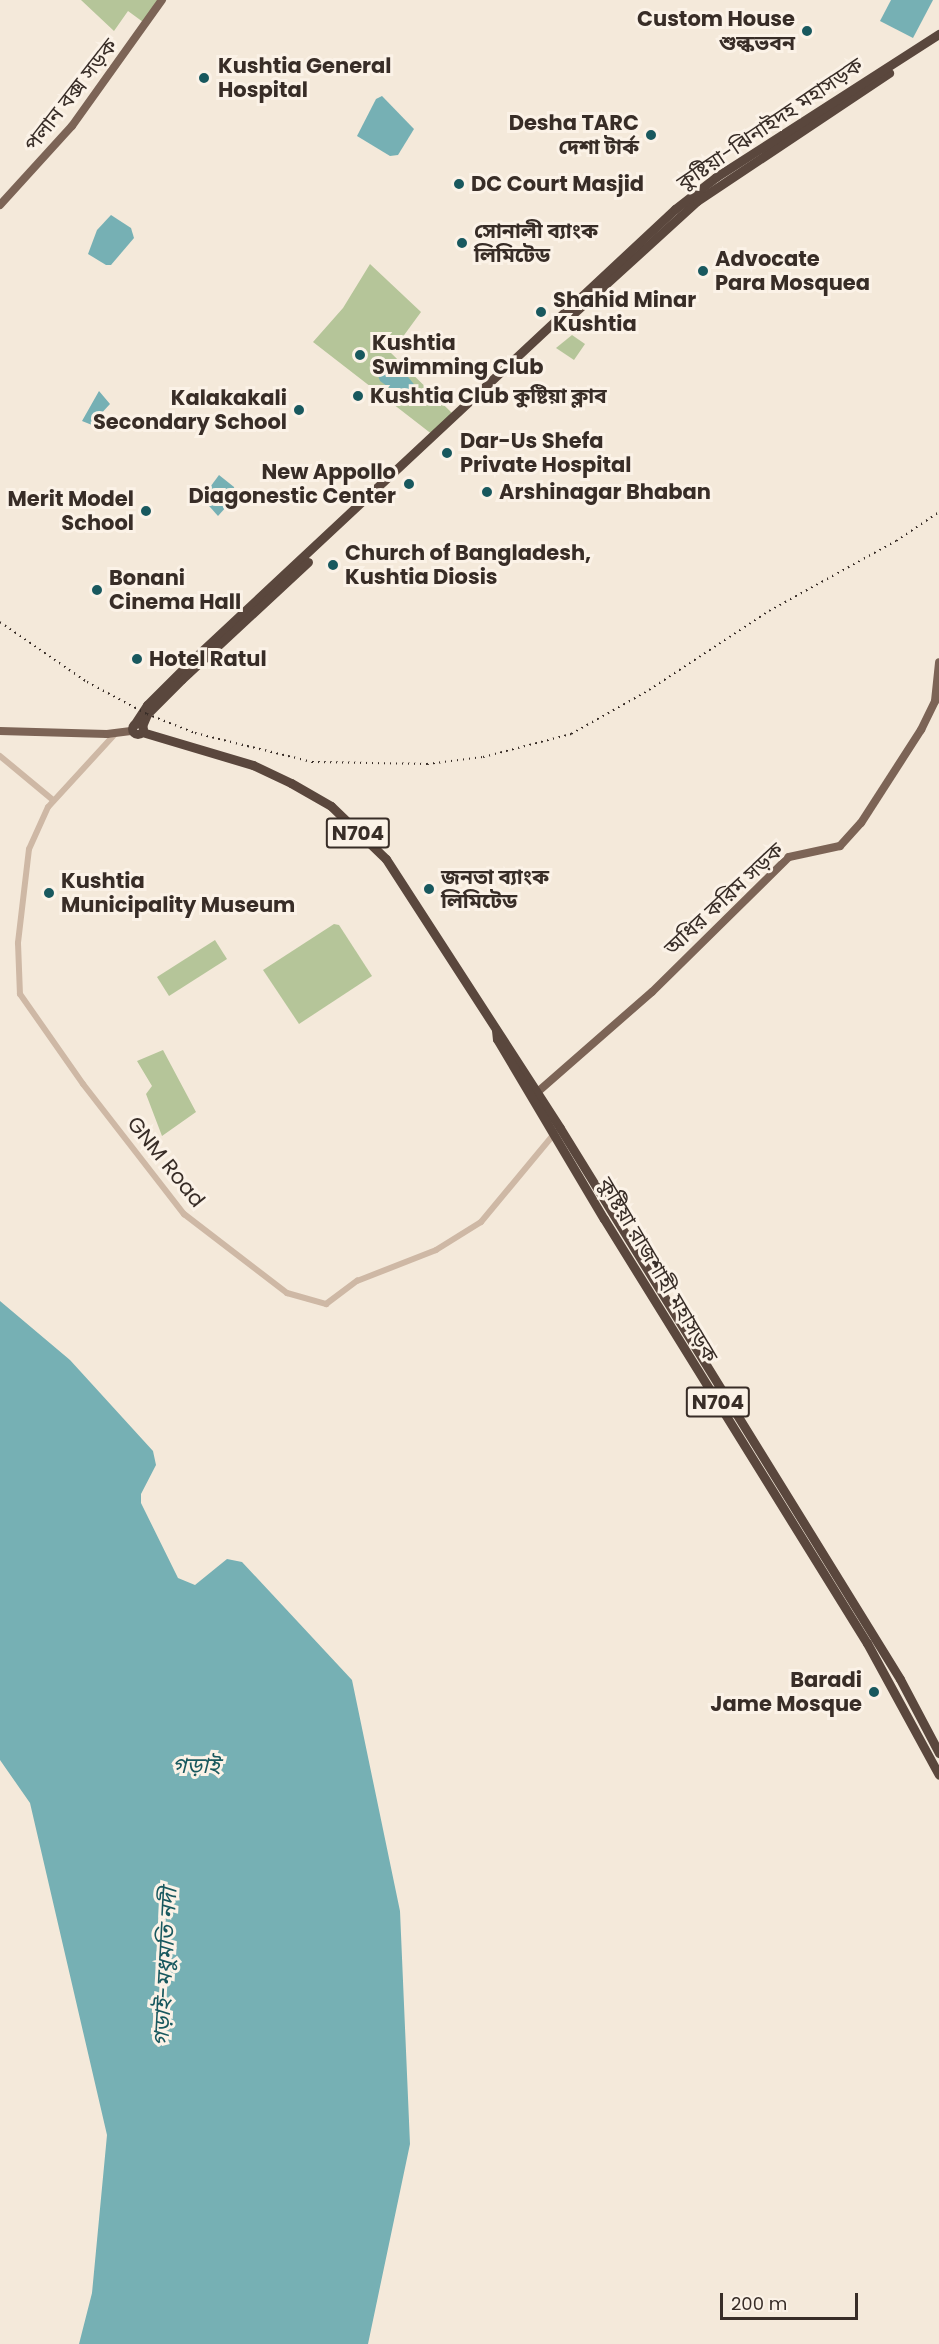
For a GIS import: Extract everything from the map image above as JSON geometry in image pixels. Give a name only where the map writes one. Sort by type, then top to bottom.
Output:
[{"type":"highway","name":"কুষ্টিয়া-ঝিনাইদহ মহাসড়ক","points":[[138,729],[168,688],[466,411],[697,201],[798,129],[939,34]]},
{"type":"highway","name":"কুষ্টিয়া-ঝিনাইদহ মহাসড়ক","points":[[798,129],[939,41]]},
{"type":"highway","name":"কুষ্টিয়া রাজশাহী মহাসড়ক","points":[[138,729],[253,765],[331,806],[392,867],[496,1030],[773,1483],[921,1716],[939,1753]]},
{"type":"highway","name":"কুষ্টিয়া রাজশাহী মহাসড়ক","points":[[535,1096],[554,1134],[638,1265]]},
{"type":"highway","name":"কুষ্টিয়া রাজশাহী মহাসড়ক","points":[[830,1574],[939,1775]]},
{"type":"highway","points":[[910,1719],[921,1716]]},
{"type":"main road","name":"পলান বক্স সড়ক","points":[[0,205],[72,126],[162,0]]},
{"type":"main road","name":"অধির করিম সড়ক","points":[[535,1096],[652,992],[789,857],[838,847],[861,823],[935,701],[939,662]]},
{"type":"main road","points":[[0,731],[115,734],[138,729]]},
{"type":"street","name":"GNM Road","points":[[115,734],[53,800],[29,849],[23,879],[20,994],[82,1084],[184,1214],[287,1293],[326,1304],[357,1281],[436,1250],[481,1222],[554,1134]]},
{"type":"street","points":[[0,756],[53,800]]},
{"type":"green space","points":[[81,0],[158,0],[143,22],[128,11],[114,31]]},
{"type":"green space","points":[[370,264],[421,312],[391,353],[455,416],[433,435],[313,342],[343,308]]},
{"type":"green space","points":[[572,335],[585,344],[574,360],[556,348]]},
{"type":"green space","points":[[334,924],[339,925],[372,976],[299,1024],[263,970]]},
{"type":"green space","points":[[215,940],[227,959],[169,996],[157,977]]},
{"type":"green space","points":[[163,1050],[196,1112],[162,1136],[146,1094],[152,1086],[137,1061]]},
{"type":"water","points":[[891,0],[933,0],[913,38],[880,21]]},
{"type":"water","points":[[382,96],[414,129],[398,155],[390,156],[357,136],[376,99]]},
{"type":"water","points":[[111,215],[131,228],[134,238],[111,265],[106,265],[88,254],[97,230]]},
{"type":"water","points":[[373,362],[400,367],[417,388],[415,406],[380,381]]},
{"type":"water","points":[[99,391],[110,404],[97,418],[99,423],[92,425],[82,421]]},
{"type":"water","points":[[219,475],[234,487],[235,497],[218,516],[202,498]]},
{"type":"water","name":"গড়াই","points":[[0,1301],[70,1360],[153,1451],[156,1465],[141,1494],[141,1503],[178,1578],[195,1585],[227,1559],[242,1562],[352,1680],[400,1911],[410,2144],[368,2344],[79,2344],[92,2293],[107,2135],[30,1803],[0,1760]]},
{"type":"railway","points":[[0,622],[87,682],[147,714],[195,733],[312,762],[427,764],[483,757],[571,734],[649,690],[769,611],[896,541],[939,512]]},
{"type":"place","name":"Custom House শুল্কভবন","points":[[807,31]]},
{"type":"place","name":"Kushtia General Hospital","points":[[204,78]]},
{"type":"place","name":"Desha TARC দেশা টার্ক","points":[[651,135]]},
{"type":"place","name":"DC Court Masjid","points":[[459,184]]},
{"type":"place","name":"সোনালী ব্যাংক লিমিটেড","points":[[462,243]]},
{"type":"place","name":"Advocate Para Mosquea","points":[[703,271]]},
{"type":"place","name":"Shahid Minar Kushtia","points":[[541,312]]},
{"type":"place","name":"Kushtia Swimming Club","points":[[360,355]]},
{"type":"place","name":"Kushtia Club কুষ্টিয়া ক্লাব","points":[[358,396]]},
{"type":"place","name":"Kalakakali Secondary School","points":[[299,410]]},
{"type":"place","name":"Dar-Us Shefa Private Hospital","points":[[447,453]]},
{"type":"place","name":"New Appollo Diagonestic Center","points":[[409,484]]},
{"type":"place","name":"Arshinagar Bhaban","points":[[487,492]]},
{"type":"place","name":"Merit Model School","points":[[146,511]]},
{"type":"place","name":"Church of Bangladesh, Kushtia Diosis","points":[[333,565]]},
{"type":"place","name":"Bonani Cinema Hall","points":[[97,590]]},
{"type":"place","name":"Hotel Ratul","points":[[137,659]]},
{"type":"place","name":"জনতা ব্যাংক লিমিটেড","points":[[429,889]]},
{"type":"place","name":"Kushtia Municipality Museum","points":[[49,893]]},
{"type":"place","name":"Baradi Jame Mosque","points":[[874,1692]]},
{"type":"water label","name":"গড়াই-মধুমতি নদী","points":[[165,1967]]}]
